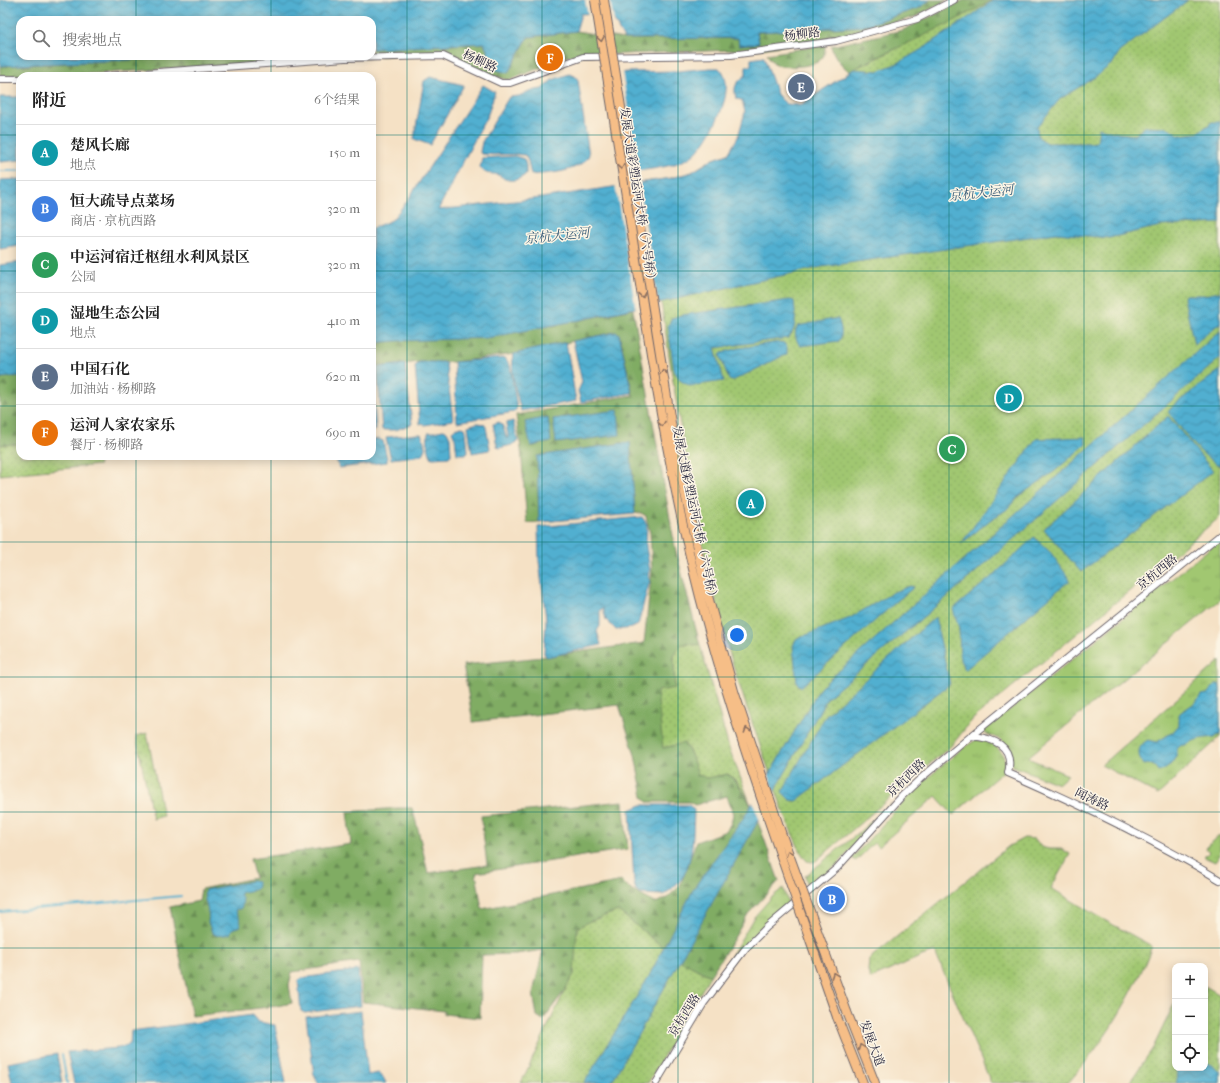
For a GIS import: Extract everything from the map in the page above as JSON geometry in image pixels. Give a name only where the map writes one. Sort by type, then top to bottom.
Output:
[{"type":"main road","name":"发展大道彩塑运河大桥（六号桥）","points":[[594,0],[660,408],[676,494],[696,580],[721,672],[741,735],[837,1017]]},
{"type":"main road","name":"发展大道彩塑运河大桥（六号桥）","points":[[604,0],[675,448],[705,585],[741,713],[783,838],[847,1012]]},
{"type":"main road","name":"发展大道","points":[[847,1012],[875,1083]]},
{"type":"main road","name":"发展大道","points":[[837,1017],[863,1083]]},
{"type":"street","name":"杨柳路","points":[[376,57],[443,56],[501,83],[510,83],[583,58],[731,55],[836,41],[918,19],[954,0]]},
{"type":"street","name":"杨柳路","points":[[158,72],[318,60]]},
{"type":"street","points":[[0,79],[16,79]]},
{"type":"street","name":"京杭西路","points":[[656,1083],[704,1003],[745,949],[767,927],[837,868],[902,796],[970,736],[1220,535]]},
{"type":"street","name":"闻涛路","points":[[970,736],[985,737],[994,740],[1003,747],[1010,763],[1008,773],[1132,830],[1220,880]]},
{"type":"green space","points":[[930,0],[947,0],[918,16],[830,39],[760,49],[569,56],[510,80],[496,77],[447,54],[436,53],[376,57],[376,49],[484,43],[488,52],[488,67],[508,73],[528,37],[576,31],[624,39],[738,38],[739,45],[759,43],[757,32],[864,26],[919,8]]},
{"type":"green space","points":[[964,0],[993,0],[934,32],[873,59],[850,72],[838,60],[832,50],[831,46],[903,30]]},
{"type":"green space","points":[[993,0],[1220,0],[1220,517],[973,719],[952,745],[816,861],[807,861],[800,851],[788,823],[747,708],[729,651],[711,581],[678,410],[644,182],[671,178],[692,172],[711,160],[728,154],[854,69],[952,22]]},
{"type":"green space","points":[[825,45],[823,57],[817,62],[805,66],[779,66],[770,59],[767,54]]},
{"type":"green space","points":[[125,60],[319,60],[117,72],[16,72],[16,76],[0,76],[0,66]]},
{"type":"green space","points":[[633,309],[675,547],[700,645],[682,644],[674,656],[675,688],[663,748],[684,743],[706,778],[727,774],[736,782],[752,808],[779,881],[748,914],[710,976],[679,960],[618,911],[578,928],[574,974],[565,990],[543,1020],[537,1016],[533,993],[543,950],[516,954],[482,955],[480,1018],[444,1014],[444,1011],[363,1002],[359,962],[292,972],[289,985],[292,1003],[192,1016],[170,907],[199,901],[201,889],[255,878],[250,859],[351,844],[347,812],[412,808],[428,873],[487,865],[481,816],[623,801],[628,849],[476,873],[482,909],[622,881],[631,890],[655,903],[667,898],[680,886],[696,842],[726,831],[731,823],[733,814],[727,796],[695,805],[689,802],[647,802],[643,797],[635,755],[619,705],[473,722],[463,665],[533,658],[644,643],[652,569],[650,533],[646,516],[641,513],[527,523],[521,449],[516,415],[633,395],[619,334],[615,332],[514,354],[454,362],[419,362],[376,367],[376,343],[580,320]]},
{"type":"green space","points":[[16,376],[16,444],[0,445],[0,378]]},
{"type":"green space","points":[[16,444],[16,460],[98,460],[99,465],[0,475],[0,445]]},
{"type":"green space","points":[[1220,540],[1220,600],[1028,757],[1068,775],[1058,784],[1013,766],[1002,740],[982,732]]},
{"type":"green space","points":[[682,644],[700,645],[729,748],[751,805],[739,784],[728,774],[706,778],[698,774],[690,752],[684,743],[663,748],[657,691],[675,688],[674,656]]},
{"type":"green space","points":[[1220,661],[1220,737],[1158,795],[1101,765]]},
{"type":"green space","points":[[147,733],[163,816],[153,819],[136,736]]},
{"type":"green space","points":[[976,740],[982,740],[993,744],[1004,757],[1006,769],[953,815],[936,796],[878,847],[874,843],[856,861],[852,858],[919,785],[963,748]]},
{"type":"green space","points":[[892,803],[838,864],[812,885],[808,886],[805,876],[857,834]]},
{"type":"green space","points":[[1220,835],[1220,855],[1215,862],[1204,857],[1209,852],[1206,848]]},
{"type":"green space","points":[[1024,838],[1035,839],[1041,847],[1061,849],[1070,854],[1051,888],[1097,916],[1152,946],[1127,1001],[1094,1052],[1068,1083],[991,1083],[935,952],[922,956],[870,979],[868,971],[869,959],[1009,846]]},
{"type":"green space","points":[[783,888],[789,905],[760,928],[734,958],[716,982],[754,917],[772,897]]},
{"type":"green space","points":[[618,911],[679,960],[710,976],[648,1083],[521,1083],[574,974],[577,928],[588,922]]},
{"type":"green space","points":[[1208,988],[1220,995],[1220,1083],[1129,1083],[1153,1048],[1172,1008],[1172,1071],[1208,1071]]},
{"type":"water","points":[[0,0],[930,0],[919,8],[864,26],[757,32],[759,43],[739,45],[738,38],[624,39],[609,12],[581,14],[576,31],[528,37],[508,73],[487,67],[488,52],[484,43],[376,49],[376,16],[16,16],[16,60],[125,60],[0,66]]},
{"type":"water","name":"京杭大运河","points":[[994,0],[1188,0],[1119,52],[1113,63],[1095,77],[1060,99],[1037,127],[1038,137],[1047,143],[1089,143],[1097,142],[1099,128],[1117,133],[1135,135],[1146,126],[1166,127],[1180,135],[1198,133],[1212,122],[1220,122],[1220,223],[1160,226],[1109,238],[1056,233],[821,267],[580,320],[487,338],[376,343],[376,226],[392,220],[407,201],[483,85],[495,92],[488,114],[438,210],[541,198],[671,178],[692,172],[711,160],[728,154],[738,137],[745,112],[742,100],[736,99],[735,87],[746,75],[746,66],[751,66],[751,59],[764,57],[777,94],[787,104],[800,105],[854,69],[878,71],[898,63],[924,48]]},
{"type":"water","points":[[719,68],[724,75],[726,84],[725,98],[713,128],[695,154],[672,165],[644,170],[617,172],[601,76],[627,72],[678,71]]},
{"type":"water","points":[[569,74],[575,76],[578,80],[589,155],[585,161],[571,169],[555,173],[531,175],[525,155],[481,154],[482,142],[509,97],[519,96],[529,91],[542,89],[552,80]]},
{"type":"water","points":[[430,77],[464,85],[430,145],[414,139],[424,81]]},
{"type":"water","points":[[0,97],[16,97],[16,160],[0,162]]},
{"type":"water","points":[[515,156],[524,159],[526,165],[526,174],[516,180],[508,180],[501,176],[487,173],[480,167],[482,158]]},
{"type":"water","points":[[16,179],[16,247],[0,249],[0,180]]},
{"type":"water","points":[[16,263],[16,376],[0,378],[0,265]]},
{"type":"water","points":[[1220,292],[1220,323],[1194,344],[1184,298],[1185,295],[1204,295]]},
{"type":"water","points":[[790,300],[794,301],[795,325],[788,338],[715,348],[724,381],[690,386],[681,381],[674,371],[668,326],[672,318],[681,315]]},
{"type":"water","points":[[838,319],[840,324],[841,333],[839,341],[800,346],[796,336],[796,328],[798,326]]},
{"type":"water","points":[[1220,331],[1220,358],[947,597],[827,698],[611,1083],[584,1083],[648,978],[694,888],[745,816],[820,688]]},
{"type":"water","points":[[616,332],[619,334],[632,393],[581,402],[578,391],[582,382],[573,341]]},
{"type":"water","points":[[566,342],[576,401],[521,411],[512,368],[514,354]]},
{"type":"water","points":[[779,342],[784,343],[787,347],[787,354],[732,381],[729,380],[720,355],[721,353],[739,348]]},
{"type":"water","points":[[505,358],[510,365],[517,408],[514,412],[457,422],[454,362]]},
{"type":"water","points":[[419,362],[443,362],[446,364],[453,420],[425,425],[420,424],[415,366]]},
{"type":"water","points":[[405,364],[412,424],[396,430],[382,430],[377,367]]},
{"type":"water","points":[[1220,370],[1220,466],[1198,449],[1168,412],[1174,405]]},
{"type":"water","points":[[618,410],[620,435],[556,443],[553,419]]},
{"type":"water","points":[[1168,416],[1213,471],[1081,572],[1044,529]]},
{"type":"water","points":[[548,417],[551,442],[531,446],[525,422]]},
{"type":"water","points":[[513,421],[518,441],[512,445],[499,448],[497,446],[493,424],[499,422],[502,424],[507,439],[506,423]]},
{"type":"water","points":[[477,423],[484,424],[486,427],[490,448],[489,450],[472,453],[468,426]]},
{"type":"water","points":[[456,428],[465,428],[466,431],[468,452],[467,454],[457,454],[455,438],[452,431]]},
{"type":"water","points":[[443,430],[447,431],[450,437],[451,455],[449,457],[432,458],[428,446],[428,433]]},
{"type":"water","points":[[421,434],[424,442],[425,450],[423,455],[391,459],[386,439],[387,437]]},
{"type":"water","points":[[1085,437],[1086,444],[1055,471],[1019,496],[1006,510],[990,520],[961,544],[1036,439]]},
{"type":"water","points":[[376,439],[383,441],[387,462],[339,468],[336,460],[376,460]]},
{"type":"water","points":[[630,442],[635,514],[539,522],[537,456]]},
{"type":"water","points":[[642,517],[647,524],[646,546],[650,580],[638,625],[632,628],[616,630],[606,620],[603,608],[600,610],[600,626],[597,631],[601,645],[547,657],[544,654],[546,619],[539,561],[538,527]]},
{"type":"water","points":[[1034,537],[1051,553],[1070,580],[965,670],[960,660],[959,629],[953,609],[995,574]]},
{"type":"water","points":[[910,586],[914,587],[801,687],[797,683],[793,646],[796,639],[850,618],[894,592]]},
{"type":"water","points":[[935,617],[950,684],[796,801],[790,800],[782,792],[826,715]]},
{"type":"water","points":[[1216,684],[1219,684],[1220,689],[1220,734],[1214,737],[1199,739],[1181,746],[1177,749],[1176,756],[1171,764],[1161,771],[1158,772],[1152,765],[1143,765],[1139,751],[1144,742],[1148,740],[1157,742],[1173,732],[1179,725],[1180,713],[1196,702],[1201,695],[1207,694]]},
{"type":"water","points":[[641,805],[689,805],[694,810],[690,859],[680,881],[664,895],[641,894],[636,891],[634,883],[630,810]]},
{"type":"water","points":[[252,881],[257,882],[257,888],[240,893],[243,901],[242,905],[240,909],[235,910],[240,920],[240,926],[232,929],[230,934],[221,936],[215,935],[211,931],[208,922],[209,918],[204,894],[205,890]]},
{"type":"water","points":[[358,970],[361,1006],[305,1013],[301,1011],[298,981],[302,978]]},
{"type":"water","points":[[361,1011],[368,1075],[378,1073],[383,1077],[386,1083],[318,1083],[314,1075],[306,1017]]},
{"type":"water","points":[[253,1015],[259,1022],[275,1025],[286,1083],[74,1083],[67,1052],[119,1048],[130,1044],[131,1031]]},
{"type":"water","points":[[57,1054],[62,1083],[12,1083],[8,1063]]},
{"type":"water","points":[[1208,1063],[1220,1071],[1220,1083],[1176,1083],[1178,1077],[1176,1071],[1208,1071]]},
{"type":"pier","points":[[585,0],[610,0],[615,26],[608,14],[588,16]]},
{"type":"pier","points":[[622,71],[638,173],[617,174],[613,169],[599,76],[600,74]]},
{"type":"pier","points":[[639,181],[658,305],[636,310],[615,184]]},
{"type":"pier","points":[[768,773],[775,794],[760,821],[752,800]]},
{"type":"waterway","points":[[0,171],[16,171]]},
{"type":"waterway","points":[[0,912],[181,896]]},
{"type":"waterway","points":[[62,1054],[67,1083]]},
{"type":"place","name":"运河人家农家乐","points":[[550,58]]},
{"type":"place","name":"中国石化","points":[[801,87]]},
{"type":"place","name":"湿地生态公园","points":[[1009,398]]},
{"type":"place","name":"中运河宿迁枢纽水利风景区","points":[[952,449]]},
{"type":"place","name":"楚风长廊","points":[[751,503]]},
{"type":"place","name":"恒大疏导点菜场","points":[[832,899]]}]
